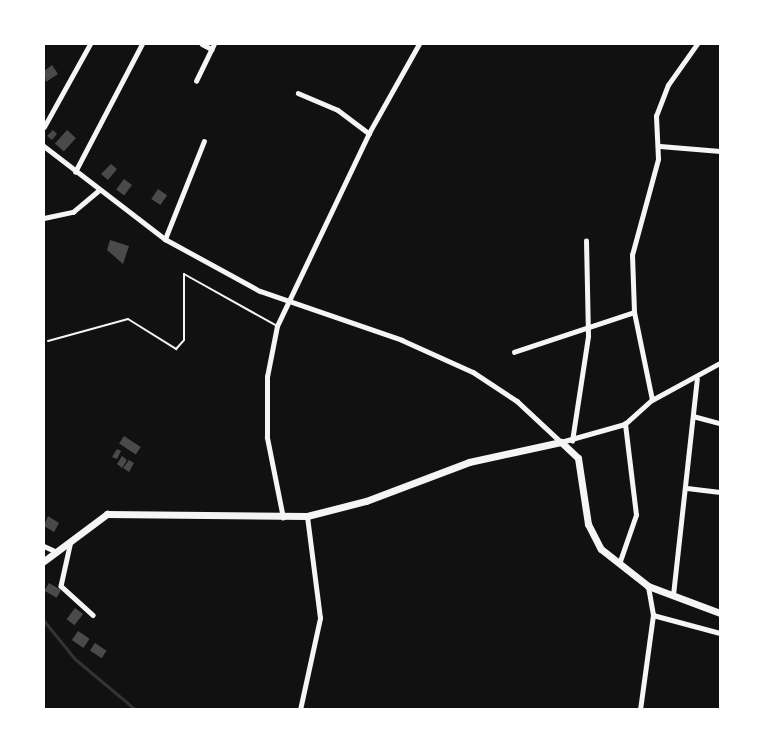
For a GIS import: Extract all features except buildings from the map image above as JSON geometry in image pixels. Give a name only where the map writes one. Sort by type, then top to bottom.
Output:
[{"type":"main road","points":[[44,561],[60,554],[97,518],[118,512],[283,518],[307,516],[366,501],[469,462],[561,442],[578,458],[591,533],[618,564],[648,586],[720,613]]},
{"type":"street","points":[[44,127],[90,44]]},
{"type":"street","points":[[75,172],[142,44]]},
{"type":"street","points":[[202,44],[212,49]]},
{"type":"street","points":[[196,81],[214,44]]},
{"type":"street","points":[[283,518],[267,438],[267,376],[277,326],[291,301],[369,133],[419,44]]},
{"type":"street","points":[[651,400],[634,312],[632,255],[660,146],[661,102],[697,44]]},
{"type":"street","points":[[298,93],[338,110],[369,133]]},
{"type":"street","points":[[165,239],[204,141]]},
{"type":"street","points":[[44,146],[165,239],[260,291],[473,372],[517,401],[561,442],[572,441],[625,424],[651,400],[697,379],[720,363]]},
{"type":"street","points":[[660,146],[720,152]]},
{"type":"street","points":[[44,218],[73,212],[99,190]]},
{"type":"street","points":[[572,441],[588,325],[586,241]]},
{"type":"street","points":[[514,352],[588,325],[634,312]]},
{"type":"street","points":[[673,595],[687,488],[697,379]]},
{"type":"street","points":[[693,416],[720,423]]},
{"type":"street","points":[[618,564],[636,515],[625,424]]},
{"type":"street","points":[[687,488],[720,492]]},
{"type":"street","points":[[300,709],[320,618],[307,516]]},
{"type":"street","points":[[71,541],[61,586],[93,615]]},
{"type":"street","points":[[44,546],[60,554]]},
{"type":"street","points":[[640,710],[653,615],[648,586]]},
{"type":"street","points":[[653,615],[720,633]]},
{"type":"lane","points":[[48,341],[128,318],[176,349],[184,340],[184,274],[277,326]]},
{"type":"lane","points":[[300,709],[310,710]]},
{"type":"waterway","points":[[44,621],[75,659],[136,710]]}]
